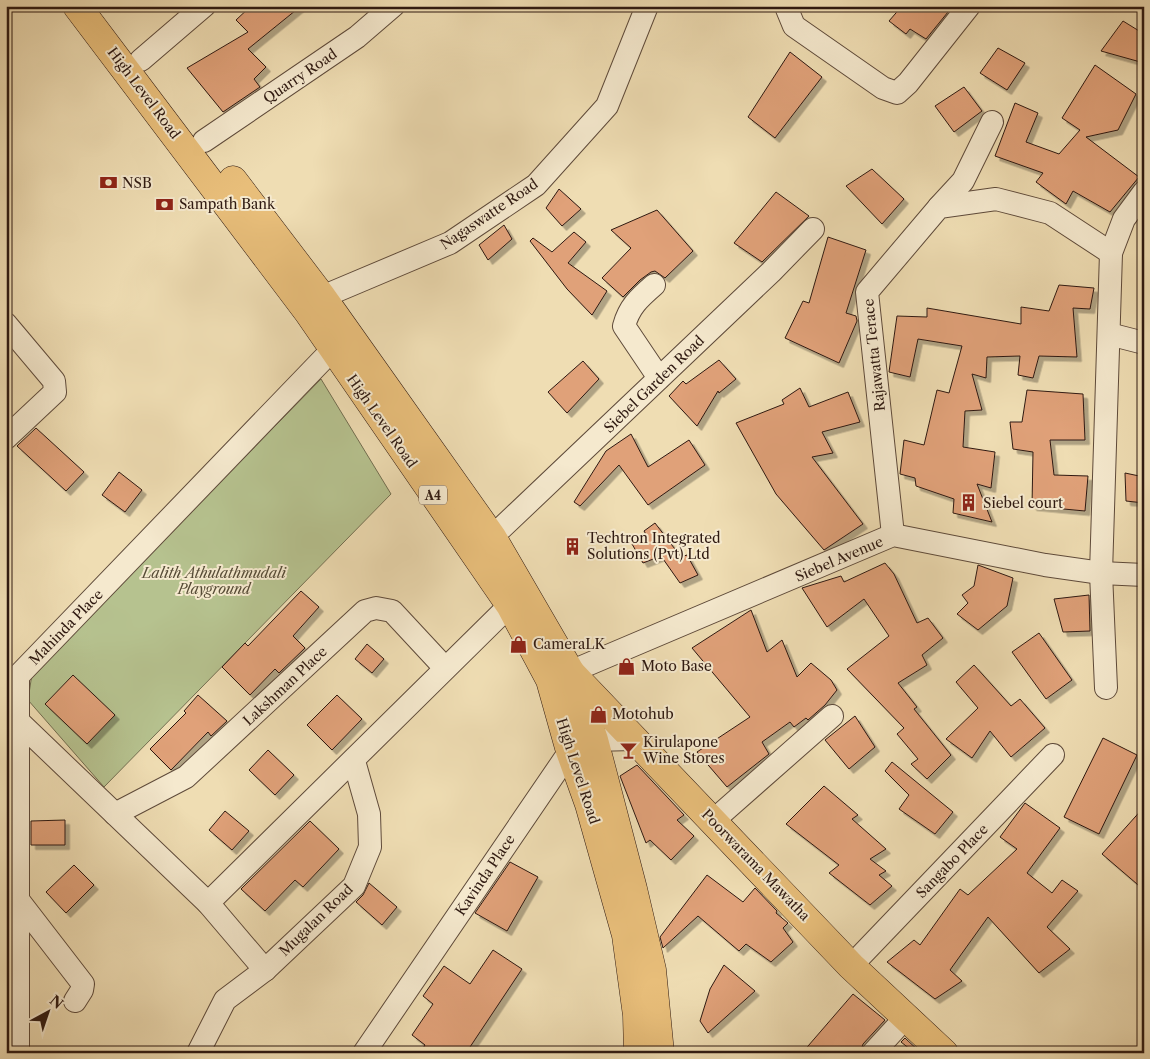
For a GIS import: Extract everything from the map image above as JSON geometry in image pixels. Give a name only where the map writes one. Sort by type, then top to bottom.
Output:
[{"type":"main road","name":"High Level Road","points":[[77,6],[202,168],[315,305],[492,537],[560,677],[652,970],[660,1053]]},
{"type":"main road","name":"High Level Road","points":[[100,6],[204,141],[315,305],[332,350],[560,677]]},
{"type":"main road","name":"Poorwarama Mawatha","points":[[560,677],[632,739],[714,820],[851,966],[944,1053]]},
{"type":"main road","name":"High Level Road","points":[[582,746],[589,804],[626,934],[637,1015],[638,1053]]},
{"type":"street","points":[[141,60],[204,6]]},
{"type":"street","name":"Quarry Road","points":[[204,141],[357,37],[393,6]]},
{"type":"street","name":"Nagaswatte Road","points":[[315,305],[450,243],[536,184],[607,106],[647,6]]},
{"type":"street","points":[[789,6],[787,9],[794,26],[883,88],[897,93],[908,83],[969,6]]},
{"type":"street","name":"Rajawatta Terace","points":[[893,535],[867,292],[963,181],[992,122]]},
{"type":"street","points":[[1106,688],[1101,573],[1111,254],[1124,219],[1144,192]]},
{"type":"street","points":[[940,207],[996,199],[1050,213],[1111,254]]},
{"type":"street","name":"Siebel Garden Road","points":[[492,537],[813,229]]},
{"type":"street","points":[[654,285],[638,298],[628,312],[624,326],[659,378]]},
{"type":"street","points":[[6,324],[54,381],[55,392],[6,438]]},
{"type":"street","points":[[1109,334],[1144,343]]},
{"type":"street","name":"Mahinda Place","points":[[18,1053],[20,723],[18,676],[332,350]]},
{"type":"street","name":"Siebel Avenue","points":[[560,677],[893,535],[1045,565],[1101,573],[1144,575]]},
{"type":"street","points":[[208,903],[510,605]]},
{"type":"street","name":"Lakshman Place","points":[[114,814],[186,777],[365,611],[376,608],[392,611],[445,668]]},
{"type":"street","points":[[714,820],[832,716]]},
{"type":"street","points":[[20,723],[208,903],[265,970]]},
{"type":"street","points":[[582,746],[632,739]]},
{"type":"street","name":"Kavinda Place","points":[[364,1053],[582,746]]},
{"type":"street","name":"Sangabo Place","points":[[851,966],[1053,755]]},
{"type":"street","name":"Mugalan Road","points":[[198,1053],[225,1000],[265,970],[354,886],[370,847],[369,814],[354,760]]},
{"type":"street","points":[[19,901],[83,984],[76,1002]]},
{"type":"street","points":[[872,1053],[906,1017]]},
{"type":"green space","name":"Lalith Athulathmudali Playground","points":[[321,379],[391,494],[104,787],[28,700],[32,674]]},
{"type":"building","points":[[251,6],[301,6],[248,49],[266,67],[254,79],[260,87],[223,112],[187,68],[248,32],[236,20]]},
{"type":"building","points":[[902,6],[941,6],[948,12],[926,39],[910,29],[906,34],[889,21]]},
{"type":"building","points":[[1123,21],[1144,34],[1144,63],[1101,51]]},
{"type":"building","points":[[998,48],[1025,63],[1007,90],[980,73]]},
{"type":"building","points":[[790,52],[822,77],[775,138],[748,117]]},
{"type":"building","points":[[1095,65],[1136,94],[1118,130],[1086,137],[1139,177],[1110,212],[1073,191],[1066,204],[1036,182],[1043,173],[995,156],[1015,103],[1038,113],[1026,142],[1059,154],[1080,130],[1062,118]]},
{"type":"building","points":[[964,87],[982,111],[954,132],[935,106]]},
{"type":"building","points":[[872,169],[904,199],[882,224],[846,186]]},
{"type":"building","points":[[559,189],[581,209],[562,226],[546,208]]},
{"type":"building","points":[[776,192],[809,216],[762,262],[734,243]]},
{"type":"building","points":[[657,210],[693,251],[665,278],[655,271],[651,272],[623,297],[602,278],[631,248],[611,230]]},
{"type":"building","points":[[504,225],[512,239],[488,260],[479,245]]},
{"type":"building","points":[[574,232],[586,242],[568,263],[607,291],[592,315],[567,289],[530,241],[533,238],[552,252]]},
{"type":"building","points":[[828,237],[866,250],[846,313],[856,316],[857,321],[839,363],[785,338],[803,301],[809,303]]},
{"type":"building","points":[[1059,285],[1094,288],[1090,309],[1073,308],[1077,357],[1039,356],[1033,378],[1018,375],[1020,356],[987,357],[986,378],[972,374],[982,410],[965,411],[963,447],[995,452],[991,488],[977,484],[992,522],[953,513],[954,499],[916,486],[915,478],[900,474],[904,440],[924,445],[937,390],[949,393],[962,346],[918,339],[910,377],[889,372],[897,316],[927,317],[927,308],[1021,324],[1021,307],[1049,311]]},
{"type":"building","points":[[719,360],[736,379],[719,393],[718,391],[697,426],[669,396],[683,381],[686,384]]},
{"type":"building","points":[[583,361],[599,379],[567,413],[548,392]]},
{"type":"building","points":[[800,388],[809,407],[848,392],[860,422],[822,432],[833,453],[812,457],[863,524],[824,550],[776,494],[736,423],[784,404],[782,400]]},
{"type":"building","points":[[1027,390],[1083,394],[1085,440],[1050,440],[1054,475],[1088,476],[1085,511],[1032,506],[1033,452],[1013,449],[1010,422],[1022,422]]},
{"type":"building","points":[[36,428],[84,472],[66,491],[17,446]]},
{"type":"building","points":[[631,434],[648,467],[689,440],[705,465],[648,505],[619,465],[580,506],[574,502],[606,451]]},
{"type":"building","points":[[119,472],[142,490],[125,512],[102,495]]},
{"type":"building","points":[[1125,473],[1144,477],[1144,503],[1126,501]]},
{"type":"building","points":[[655,523],[681,557],[687,555],[698,575],[680,583],[661,556],[643,563],[632,544],[647,536],[644,531]]},
{"type":"building","points":[[885,563],[894,574],[917,623],[928,618],[943,638],[922,655],[927,665],[898,683],[917,707],[914,709],[951,755],[927,779],[911,764],[918,759],[897,734],[904,728],[847,669],[889,636],[864,599],[827,627],[802,588],[841,576],[844,582]]},
{"type":"building","points":[[978,565],[1013,578],[1007,606],[978,630],[957,614],[968,603],[962,595],[974,586]]},
{"type":"building","points":[[301,591],[319,607],[293,636],[305,648],[279,673],[275,669],[250,695],[222,667],[245,643],[248,646]]},
{"type":"building","points":[[1089,595],[1090,631],[1063,632],[1054,599]]},
{"type":"building","points":[[751,610],[767,652],[782,640],[797,677],[811,663],[831,680],[837,690],[825,705],[808,720],[806,718],[794,727],[790,722],[762,742],[769,754],[727,787],[697,752],[750,717],[692,648]]},
{"type":"building","points":[[1039,633],[1072,680],[1046,699],[1012,652]]},
{"type":"building","points":[[367,644],[384,659],[372,673],[355,659]]},
{"type":"building","points":[[974,665],[1011,706],[1020,699],[1045,728],[1011,757],[990,731],[972,758],[946,739],[978,708],[956,682]]},
{"type":"building","points":[[73,675],[115,715],[87,744],[45,704]]},
{"type":"building","points":[[198,695],[227,721],[211,736],[208,732],[171,770],[150,749],[186,713],[184,711]]},
{"type":"building","points":[[337,695],[362,719],[332,750],[307,725]]},
{"type":"building","points":[[855,716],[875,747],[849,769],[825,740]]},
{"type":"building","points":[[1103,738],[1137,755],[1099,834],[1064,817]]},
{"type":"building","points":[[268,750],[294,775],[275,795],[249,770]]},
{"type":"building","points":[[892,762],[953,812],[935,834],[899,809],[909,795],[885,771]]},
{"type":"building","points":[[637,765],[684,815],[677,820],[694,836],[671,860],[650,840],[646,843],[620,776]]},
{"type":"building","points":[[824,786],[858,815],[852,819],[886,849],[870,859],[886,871],[879,875],[892,886],[870,905],[829,873],[839,865],[786,824]]},
{"type":"building","points":[[1025,803],[1060,828],[1027,873],[1052,893],[1062,880],[1078,891],[1047,927],[1070,949],[1039,973],[988,917],[950,970],[962,981],[935,999],[887,962],[914,940],[920,945],[960,889],[968,895],[1017,849],[1000,837]]},
{"type":"building","points":[[1144,807],[1144,890],[1102,854]]},
{"type":"building","points":[[225,811],[249,831],[232,850],[209,830]]},
{"type":"building","points":[[65,820],[65,845],[31,845],[31,821]]},
{"type":"building","points":[[310,821],[339,849],[303,887],[295,880],[265,911],[241,889]]},
{"type":"building","points":[[510,862],[538,877],[507,931],[475,913]]},
{"type":"building","points":[[74,865],[94,885],[66,913],[46,892]]},
{"type":"building","points":[[707,875],[743,902],[755,888],[777,911],[776,913],[788,923],[783,928],[793,942],[771,962],[746,944],[739,951],[698,916],[663,948],[660,937]]},
{"type":"building","points":[[369,883],[397,907],[382,925],[356,902],[363,895]]},
{"type":"building","points":[[493,950],[522,969],[466,1053],[420,1053],[425,1045],[412,1035],[433,1004],[423,996],[444,966],[470,984]]},
{"type":"building","points":[[724,965],[755,991],[708,1033],[700,1021],[710,989]]},
{"type":"building","points":[[853,994],[885,1020],[863,1044],[860,1053],[802,1053]]},
{"type":"building","points":[[905,1038],[921,1053],[915,1053],[901,1042]]},
{"type":"place","name":"NSB","points":[[108,183]]},
{"type":"place","name":"Sampath Bank","points":[[165,204]]},
{"type":"place","name":"Siebel court","points":[[969,503]]},
{"type":"place","name":"Techtron Integrated Solutions (Pvt) Ltd","points":[[573,546]]},
{"type":"place","name":"CameraLK","points":[[519,644]]},
{"type":"place","name":"Moto Base","points":[[627,666]]},
{"type":"place","name":"Motohub","points":[[598,714]]},
{"type":"place","name":"Kirulapone Wine Stores","points":[[629,750]]}]
